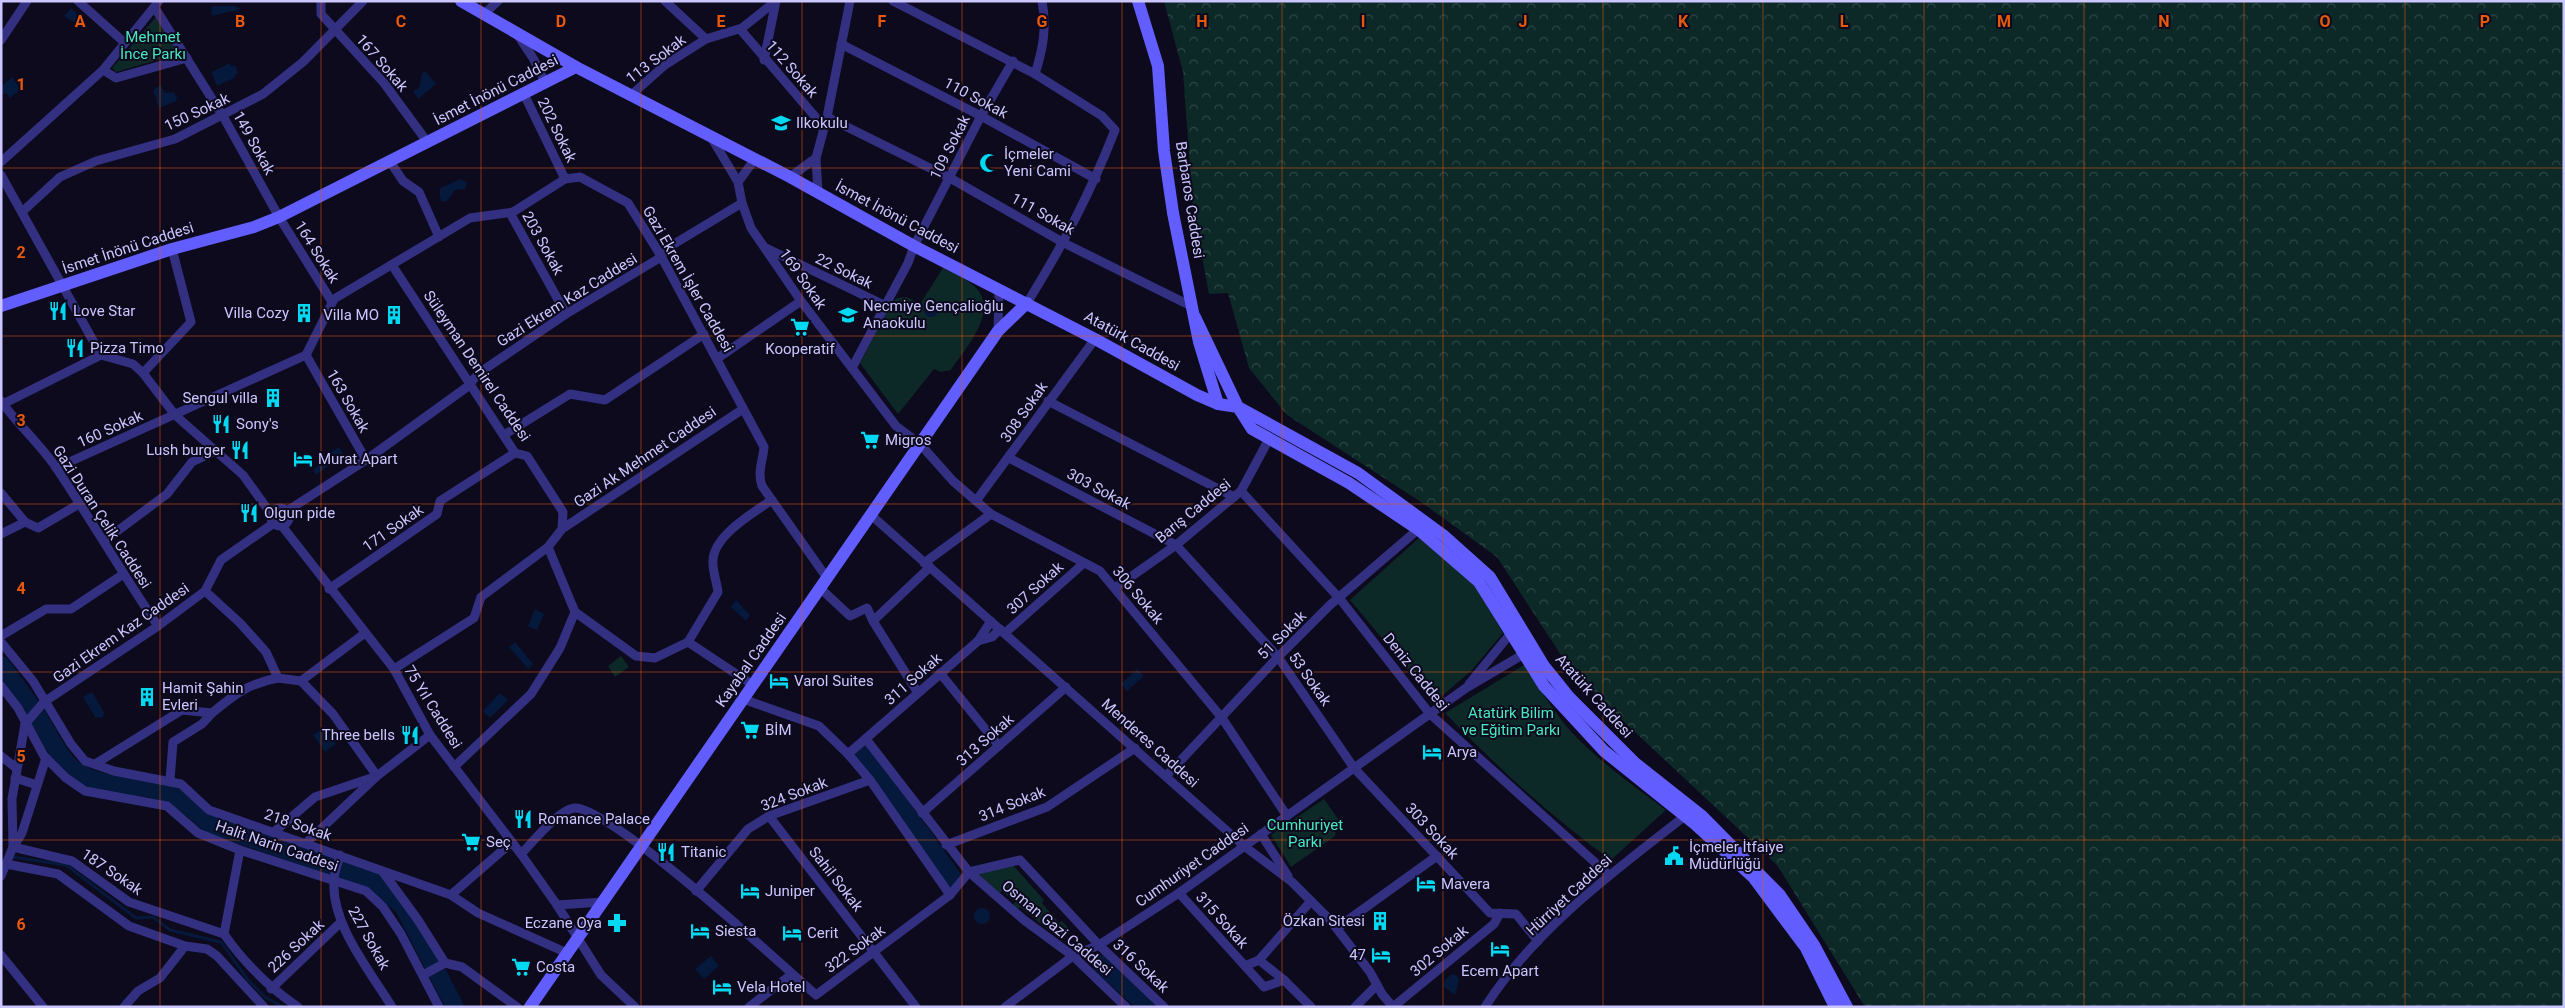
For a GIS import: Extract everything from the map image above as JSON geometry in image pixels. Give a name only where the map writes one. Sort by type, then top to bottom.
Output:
[{"type":"street","points":[[78,1],[125,43]]},
{"type":"street","name":"167 Sokak","points":[[321,1],[321,14],[384,83],[428,143]]},
{"type":"street","name":"150 Sokak","points":[[22,212],[60,178],[96,161],[175,139],[263,94],[303,62],[363,1]]},
{"type":"street","points":[[462,1],[576,67]]},
{"type":"street","points":[[484,14],[498,1]]},
{"type":"street","points":[[665,1],[706,39]]},
{"type":"street","points":[[764,60],[776,1]]},
{"type":"street","name":"113 Sokak","points":[[630,96],[665,65],[706,39],[740,28],[776,1]]},
{"type":"street","points":[[818,193],[816,158],[827,117],[850,1]]},
{"type":"street","points":[[893,1],[1036,74],[1102,116],[1115,130],[1096,180],[1064,243],[1027,303]]},
{"type":"street","points":[[1036,74],[1042,53],[1045,20],[1042,1]]},
{"type":"street","name":"Barbaros Caddesi","points":[[1138,1],[1158,66],[1164,151],[1172,212],[1199,342],[1218,404]]},
{"type":"street","points":[[1,40],[23,3]]},
{"type":"street","points":[[1,162],[103,70],[157,4]]},
{"type":"street","name":"149 Sokak","points":[[157,4],[279,216]]},
{"type":"street","name":"112 Sokak","points":[[740,28],[764,60],[824,127]]},
{"type":"street","points":[[516,32],[546,82]]},
{"type":"street","name":"110 Sokak","points":[[841,44],[982,116],[1096,180]]},
{"type":"street","points":[[103,70],[116,78],[187,58]]},
{"type":"street","name":"109 Sokak","points":[[852,368],[886,306],[908,263],[914,246],[982,116],[1013,61]]},
{"type":"street","name":"İsmet İnönü Caddesi","points":[[1,306],[172,249],[254,226],[279,216],[389,160],[428,143],[523,92],[576,67],[790,177],[914,246],[1012,296]]},
{"type":"street","name":"202 Sokak","points":[[523,92],[565,179]]},
{"type":"street","name":"111 Sokak","points":[[827,117],[950,178],[1064,243],[1194,312]]},
{"type":"street","name":"169 Sokak","points":[[711,136],[738,182],[742,203],[751,228],[764,248],[801,301],[896,426],[920,444]]},
{"type":"street","points":[[790,177],[816,158]]},
{"type":"street","points":[[738,182],[755,159]]},
{"type":"street","points":[[389,160],[403,181],[419,192],[439,237]]},
{"type":"street","points":[[1,175],[64,286],[100,355]]},
{"type":"street","name":"Gazi Ekrem İşler Caddesi","points":[[565,179],[580,177],[628,203],[662,256],[764,447],[763,460],[758,475],[772,500],[824,583],[850,616],[867,608],[874,621]]},
{"type":"street","points":[[175,415],[306,356],[334,298],[470,218],[510,213],[565,179]]},
{"type":"street","name":"Gazi Ekrem Kaz Caddesi","points":[[287,512],[366,460],[470,383],[479,373],[566,314],[662,256],[669,247],[742,203]]},
{"type":"street","name":"203 Sokak","points":[[510,213],[566,314]]},
{"type":"street","name":"164 Sokak","points":[[279,216],[332,302]]},
{"type":"street","name":"22 Sokak","points":[[764,248],[886,306]]},
{"type":"street","points":[[143,373],[191,322],[172,249]]},
{"type":"street","name":"Süleyman Demirel Caddesi","points":[[392,265],[515,453],[527,456],[563,512],[562,529]]},
{"type":"street","points":[[998,332],[999,290]]},
{"type":"street","name":"Atatürk Caddesi","points":[[1012,296],[1197,395],[1218,404],[1238,407],[1358,473],[1422,526],[1490,577],[1524,633],[1529,652],[1544,686],[1604,751],[1685,816],[1753,877],[1806,948],[1835,1007]]},
{"type":"street","points":[[718,358],[801,301]]},
{"type":"street","name":"Kayabal Caddesi","points":[[530,1007],[998,332],[1027,303]]},
{"type":"street","name":"Atatürk Caddesi","points":[[1194,312],[1238,407],[1252,430],[1349,483],[1422,526],[1479,582],[1511,633],[1544,666],[1569,697],[1612,742],[1702,816],[1780,896],[1814,945],[1847,1007]]},
{"type":"street","points":[[504,436],[570,394],[605,400],[704,334]]},
{"type":"street","name":"308 Sokak","points":[[976,500],[1009,458],[1048,401],[1095,339]]},
{"type":"street","points":[[2,403],[100,355],[133,364],[143,373],[175,415],[243,475],[271,514],[278,508],[287,512],[288,521],[278,524]]},
{"type":"street","name":"163 Sokak","points":[[306,356],[366,460]]},
{"type":"street","name":"Deniz Caddesi","points":[[1048,401],[1238,494],[1340,599],[1430,714],[1512,791],[1609,875]]},
{"type":"street","name":"Gazi Duran Çelik Caddesi","points":[[2,403],[56,468],[104,541],[122,575],[158,626]]},
{"type":"street","name":"Gazi Ak Mehmet Caddesi","points":[[562,529],[743,409]]},
{"type":"street","name":"160 Sokak","points":[[56,468],[175,415]]},
{"type":"street","name":"Barış Caddesi","points":[[1115,588],[1176,545],[1238,494],[1269,438]]},
{"type":"street","name":"306 Sokak","points":[[920,444],[953,481],[991,514],[1100,571],[1222,718],[1286,816]]},
{"type":"street","points":[[104,541],[167,494],[192,462],[216,451]]},
{"type":"street","name":"171 Sokak","points":[[329,589],[437,514],[440,501],[515,453]]},
{"type":"street","name":"303 Sokak","points":[[1009,458],[1176,545]]},
{"type":"street","points":[[1,493],[25,522],[38,528],[79,504]]},
{"type":"street","points":[[548,547],[575,612],[636,656],[655,658],[688,642],[718,592],[712,560],[722,539],[736,524],[772,500]]},
{"type":"street","name":"75 Yıl Caddesi","points":[[271,514],[394,669],[430,735],[521,854],[557,905],[601,975],[635,1007]]},
{"type":"street","points":[[918,693],[874,621],[927,565],[991,514]]},
{"type":"street","name":"Menderes Caddesi","points":[[871,515],[1244,846],[1292,882],[1337,928],[1393,1007]]},
{"type":"street","points":[[1,534],[25,522]]},
{"type":"street","name":"Gazi Ekrem Kaz Caddesi","points":[[25,724],[44,702],[158,626],[206,591],[221,560],[278,524]]},
{"type":"street","name":"51 Sokak","points":[[1166,776],[1278,657],[1330,605],[1340,599],[1422,526]]},
{"type":"street","points":[[394,669],[474,618],[481,597],[548,547],[562,529]]},
{"type":"street","name":"53 Sokak","points":[[1176,545],[1278,657],[1354,768]]},
{"type":"street","name":"307 Sokak","points":[[978,641],[992,637],[1002,631],[1084,563]]},
{"type":"street","points":[[1,636],[46,609],[71,608],[122,575]]},
{"type":"street","points":[[206,591],[240,623],[266,652],[278,678]]},
{"type":"street","points":[[454,767],[531,694],[560,648],[575,612]]},
{"type":"street","points":[[978,641],[991,621]]},
{"type":"street","points":[[301,681],[365,633]]},
{"type":"street","points":[[1511,633],[1524,633]]},
{"type":"street","name":"Cumhuriyet Caddesi","points":[[1466,688],[1511,633]]},
{"type":"street","name":"311 Sokak","points":[[848,754],[978,641]]},
{"type":"street","name":"218 Sokak","points":[[1,642],[32,681],[71,744],[85,761],[114,771],[170,780],[181,784],[209,810],[451,895],[478,913],[567,953]]},
{"type":"street","points":[[688,642],[753,685]]},
{"type":"street","name":"Cumhuriyet Caddesi","points":[[1004,1007],[1073,956],[1099,945],[1179,893],[1466,688],[1529,652]]},
{"type":"street","points":[[940,673],[999,746]]},
{"type":"street","points":[[170,780],[173,742],[202,724],[212,713],[241,690],[262,681],[278,678],[301,681],[333,714],[377,776]]},
{"type":"street","name":"Halit Narin Caddesi","points":[[1,686],[18,708],[25,724],[46,758],[66,778],[85,791],[167,806],[198,833],[240,850],[334,879],[366,891],[383,907],[401,934],[439,1007]]},
{"type":"street","name":"313 Sokak","points":[[922,813],[1066,687]]},
{"type":"street","points":[[744,699],[819,726],[848,754],[870,780],[950,895],[969,872]]},
{"type":"street","points":[[95,764],[182,710],[212,713]]},
{"type":"street","points":[[12,847],[12,800],[25,724]]},
{"type":"street","points":[[306,843],[377,776],[430,735]]},
{"type":"street","name":"Osman Gazi Caddesi","points":[[866,739],[946,845],[969,872],[1024,920],[1073,956],[1126,1007]]},
{"type":"street","name":"314 Sokak","points":[[946,845],[1047,807],[1135,748]]},
{"type":"street","points":[[1,756],[16,768]]},
{"type":"street","points":[[1,876],[12,847],[22,833],[46,758]]},
{"type":"street","name":"303 Sokak","points":[[1354,768],[1490,913],[1516,914],[1538,941]]},
{"type":"street","points":[[274,832],[314,797],[377,776]]},
{"type":"street","points":[[15,778],[38,785]]},
{"type":"street","name":"324 Sokak","points":[[696,891],[748,829],[769,816],[870,780]]},
{"type":"street","points":[[1,799],[12,800]]},
{"type":"street","points":[[521,854],[560,814],[573,808],[586,809],[642,846]]},
{"type":"street","name":"Sahil Sokak","points":[[769,816],[876,952],[916,1007]]},
{"type":"street","name":"Hürriyet Caddesi","points":[[1485,1007],[1538,941],[1609,875],[1685,816]]},
{"type":"street","points":[[1261,834],[1292,882]]},
{"type":"street","points":[[451,895],[512,843]]},
{"type":"street","name":"322 Sokak","points":[[642,846],[816,995],[950,895]]},
{"type":"street","name":"187 Sokak","points":[[12,847],[72,860],[128,902],[224,934]]},
{"type":"street","points":[[240,850],[224,934],[238,954],[270,989],[298,1007]]},
{"type":"street","name":"227 Sokak","points":[[340,855],[334,879],[335,904],[341,922],[392,1007]]},
{"type":"street","points":[[1337,928],[1437,856]]},
{"type":"street","points":[[6,860],[58,874],[128,926],[185,946],[208,949],[217,956],[257,1005]]},
{"type":"street","name":"Osman Gazi Caddesi","points":[[969,872],[1020,860],[1099,945]]},
{"type":"street","points":[[383,872],[446,963]]},
{"type":"street","name":"315 Sokak","points":[[1179,893],[1264,987],[1284,980]]},
{"type":"street","points":[[1259,960],[1311,901]]},
{"type":"street","points":[[557,905],[602,902]]},
{"type":"street","name":"302 Sokak","points":[[1393,1007],[1494,924],[1500,914]]},
{"type":"street","name":"226 Sokak","points":[[270,989],[341,922]]},
{"type":"street","name":"316 Sokak","points":[[1099,945],[1164,1007]]},
{"type":"street","points":[[124,1007],[138,991],[160,978],[185,946]]},
{"type":"street","points":[[1,955],[40,1006]]},
{"type":"street","name":"315 Sokak","points":[[1245,966],[1259,960],[1284,980],[1311,1007]]},
{"type":"street","points":[[423,975],[446,963],[462,967],[517,1007]]},
{"type":"street","points":[[749,1007],[792,974]]},
{"type":"street","points":[[1355,1007],[1377,985]]},
{"type":"green space","points":[[1164,1],[2564,1],[2564,1007],[1865,1007],[1777,865],[1574,675],[1497,557],[1421,502],[1287,415],[1249,368],[1228,293],[1209,294],[1193,209],[1183,72]]},
{"type":"green space","name":"Mehmet İnce Parkı","points":[[156,17],[178,54],[116,72],[112,68]]},
{"type":"green space","points":[[943,268],[970,282],[981,295],[984,305],[982,317],[972,340],[951,370],[941,372],[934,369],[898,414],[860,363],[892,302],[897,298],[907,297],[920,304]]},
{"type":"green space","points":[[1420,537],[1473,582],[1503,633],[1471,671],[1435,702],[1350,600]]},
{"type":"green space","points":[[621,656],[629,667],[615,677],[608,666]]},
{"type":"green space","name":"Atatürk Bilim ve Eğitim Parkı","points":[[1524,665],[1555,711],[1576,737],[1608,766],[1666,810],[1611,860],[1525,790],[1484,753],[1445,713]]},
{"type":"green space","name":"Cumhuriyet Parkı","points":[[1324,799],[1338,819],[1335,836],[1291,867],[1271,835]]},
{"type":"green space","points":[[1013,865],[1044,900],[1042,903],[1059,923],[1062,921],[1070,930],[1060,939],[1020,907],[1018,909],[1013,905],[1015,902],[1002,891],[1000,893],[977,874]]},
{"type":"water","points":[[213,6],[235,6],[241,9],[212,16],[211,8]]},
{"type":"water","points":[[71,8],[87,24],[83,28],[64,16]]},
{"type":"water","points":[[230,63],[231,67],[235,65],[238,73],[235,74],[236,77],[217,86],[211,72]]},
{"type":"water","points":[[425,71],[436,84],[418,99],[413,91],[419,88],[422,74]]},
{"type":"water","points":[[12,77],[21,89],[10,98],[6,93],[1,96],[1,84],[3,85]]},
{"type":"water","points":[[160,85],[165,93],[174,92],[177,97],[176,101],[159,108],[153,90]]},
{"type":"water","points":[[461,179],[467,183],[465,189],[455,190],[447,201],[442,201],[440,198],[440,188]]},
{"type":"water","points":[[928,303],[934,303],[938,310],[934,317],[928,317],[924,313],[924,307]]},
{"type":"water","points":[[339,447],[343,453],[340,458],[316,475],[313,470],[323,462],[324,456]]},
{"type":"water","points":[[736,600],[750,615],[746,621],[731,607]]},
{"type":"water","points":[[535,609],[544,614],[537,630],[528,626]]},
{"type":"water","points":[[515,642],[533,664],[528,669],[509,647]]},
{"type":"water","points":[[1137,669],[1144,676],[1127,691],[1121,684]]},
{"type":"water","points":[[92,692],[104,712],[103,717],[95,717],[83,697]]},
{"type":"water","points":[[500,693],[508,700],[490,718],[483,711]]},
{"type":"water","points":[[325,727],[336,744],[325,752],[313,735]]},
{"type":"water","points":[[982,908],[990,916],[982,924],[974,916]]},
{"type":"water","points":[[711,956],[719,966],[704,979],[695,969]]},
{"type":"water","points":[[1452,974],[1457,976],[1459,980],[1455,995],[1444,987],[1445,980]]},
{"type":"waterway","points":[[1,665],[43,725],[60,755],[77,772],[102,782],[155,789],[168,793],[214,826],[370,879],[403,906],[455,1007]]},
{"type":"waterway","points":[[863,752],[954,880]]},
{"type":"waterway","points":[[13,857],[66,865],[136,918],[153,917],[170,930],[221,942],[248,980],[265,997],[283,1007]]},
{"type":"waterway","points":[[1101,964],[1148,1007]]},
{"type":"place","name":"Ilkokulu","points":[[781,123]]},
{"type":"place","name":"İçmeler Yeni Cami","points":[[989,163]]},
{"type":"place","name":"Love Star","points":[[58,311]]},
{"type":"place","name":"Villa Cozy","points":[[304,313]]},
{"type":"place","name":"Villa MO","points":[[394,315]]},
{"type":"place","name":"Necmiye Gençalioğlu Anaokulu","points":[[848,315]]},
{"type":"place","name":"Kooperatif","points":[[800,327]]},
{"type":"place","name":"Pizza Timo","points":[[75,348]]},
{"type":"place","name":"Sengul villa","points":[[273,398]]},
{"type":"place","name":"Sony's","points":[[221,424]]},
{"type":"place","name":"Migros","points":[[870,440]]},
{"type":"place","name":"Lush burger","points":[[240,450]]},
{"type":"place","name":"Murat Apart","points":[[303,459]]},
{"type":"place","name":"Olgun pide","points":[[249,513]]},
{"type":"place","name":"Varol Suites","points":[[779,681]]},
{"type":"place","name":"Hamit Şahin Evleri","points":[[147,697]]},
{"type":"place","name":"BİM","points":[[750,730]]},
{"type":"place","name":"Three bells","points":[[410,735]]},
{"type":"place","name":"Arya","points":[[1432,752]]},
{"type":"place","name":"Romance Palace","points":[[523,819]]},
{"type":"place","name":"Seç","points":[[471,842]]},
{"type":"place","name":"Titanic","points":[[666,852]]},
{"type":"place","name":"İçmeler İtfaiye Müdürlüğü","points":[[1674,856]]},
{"type":"place","name":"Mavera","points":[[1426,884]]},
{"type":"place","name":"Juniper","points":[[750,891]]},
{"type":"place","name":"Özkan Sitesi","points":[[1380,921]]},
{"type":"place","name":"Eczane Oya","points":[[617,923]]},
{"type":"place","name":"Siesta","points":[[700,931]]},
{"type":"place","name":"Cerit","points":[[792,933]]},
{"type":"place","name":"Ecem Apart","points":[[1500,949]]},
{"type":"place","name":"47","points":[[1381,955]]},
{"type":"place","name":"Costa","points":[[521,967]]},
{"type":"place","name":"Vela Hotel","points":[[722,987]]}]
